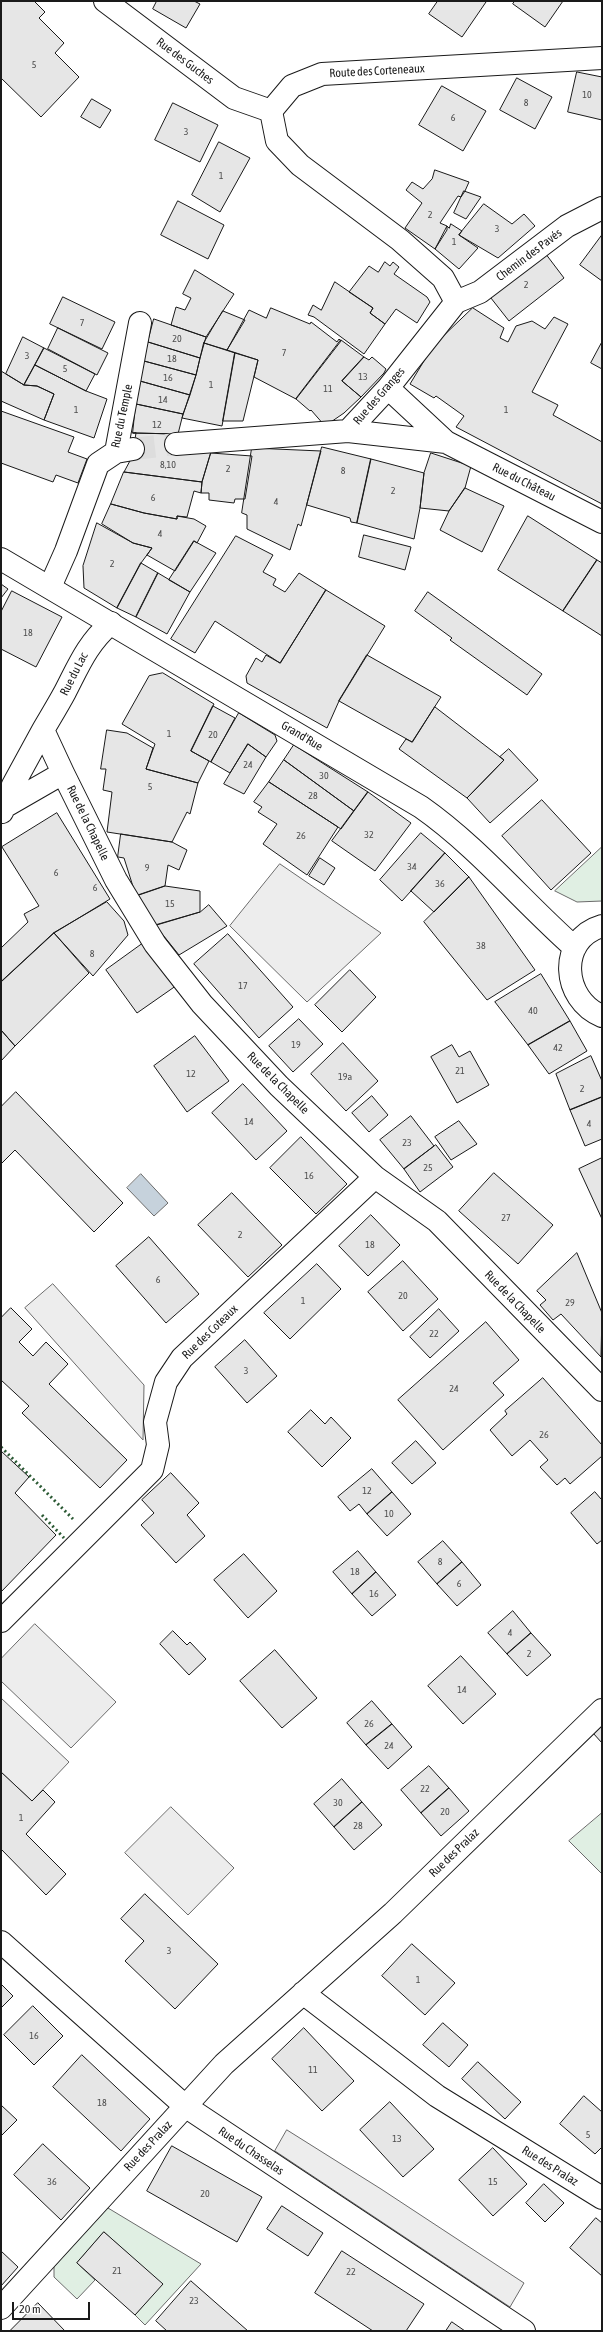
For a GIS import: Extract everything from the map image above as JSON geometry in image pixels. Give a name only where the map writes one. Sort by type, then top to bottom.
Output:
[{"type":"street","name":"Rue des Guches","points":[[105,1],[234,98],[270,111]]},
{"type":"street","name":"Route des Corteneaux","points":[[270,111],[292,86],[322,74],[602,58]]},
{"type":"street","points":[[270,111],[277,141],[300,165],[400,240],[443,278],[456,302]]},
{"type":"street","name":"Chemin des Pavés","points":[[456,302],[480,292],[567,226],[602,208]]},
{"type":"street","name":"Rue des Granges","points":[[176,444],[348,431],[388,388],[456,302]]},
{"type":"street","name":"Rue du Temple","points":[[50,587],[66,551],[98,464],[125,451],[140,323]]},
{"type":"street","name":"Rue du Château","points":[[388,388],[446,442],[602,522]]},
{"type":"street","name":"Rue du Château","points":[[348,431],[446,442]]},
{"type":"street","name":"Grand'Rue","points":[[1,559],[427,811],[461,838],[547,923],[576,948]]},
{"type":"street","name":"Rue du Lac","points":[[3,810],[13,785],[42,730],[64,694],[86,650],[98,634],[111,623]]},
{"type":"street","points":[[42,730],[63,773]]},
{"type":"street","name":"Rue de la Chapelle","points":[[3,810],[63,773],[116,880],[156,944],[202,1004],[274,1080],[375,1177],[437,1221],[602,1390]]},
{"type":"street","points":[[602,926],[585,936],[576,948],[570,962],[570,977],[574,991],[582,1003],[593,1012],[602,1016]]},
{"type":"street","name":"Rue des Coteaux","points":[[1,1621],[152,1470],[158,1445],[155,1422],[166,1382],[182,1358],[375,1177]]},
{"type":"street","name":"Rue des Pralaz","points":[[1,2308],[224,2064],[393,1913],[602,1710]]},
{"type":"street","name":"Rue du Chasselas","points":[[1,1942],[185,2106],[524,2331]]},
{"type":"street","name":"Rue des Pralaz","points":[[303,1993],[437,2096],[602,2198]]},
{"type":"green space","points":[[602,847],[602,901],[577,902],[555,891]]},
{"type":"green space","points":[[602,1813],[602,1874],[569,1841]]},
{"type":"green space","points":[[108,2208],[201,2264],[145,2325],[135,2315],[162,2284],[104,2232],[77,2263],[95,2280],[77,2299],[54,2277],[54,2267]]},
{"type":"shaded area","points":[[280,864],[381,933],[307,1002],[230,926]]},
{"type":"shaded area","points":[[141,1174],[168,1203],[154,1216],[127,1188]]},
{"type":"shaded area","points":[[53,1284],[144,1385],[143,1440],[25,1308]]},
{"type":"shaded area","points":[[35,1624],[116,1702],[71,1748],[1,1681],[1,1659]]},
{"type":"shaded area","points":[[1,1698],[69,1762],[32,1801],[1,1772]]},
{"type":"shaded area","points":[[171,1807],[234,1868],[188,1915],[125,1853]]},
{"type":"shaded area","points":[[287,2130],[381,2189],[524,2283],[510,2307],[275,2151]]},
{"type":"building","points":[[1,1],[34,1],[45,12],[39,18],[64,43],[55,53],[79,77],[41,117],[1,78]]},
{"type":"building","points":[[157,1],[194,1],[200,4],[186,28],[153,9]]},
{"type":"building","points":[[438,1],[486,2],[462,37],[429,14]]},
{"type":"building","points":[[515,1],[563,1],[545,27],[513,4]]},
{"type":"building","points":[[577,72],[602,77],[602,120],[568,112]]},
{"type":"building","points":[[517,78],[552,97],[535,129],[500,110]]},
{"type":"building","points":[[442,86],[486,111],[463,151],[419,125]]},
{"type":"building","points":[[92,99],[111,110],[100,128],[81,117]]},
{"type":"building","points":[[173,103],[218,125],[200,162],[155,140]]},
{"type":"building","points":[[219,142],[250,158],[220,212],[192,195]]},
{"type":"building","points":[[435,170],[469,182],[461,197],[458,196],[440,223],[447,226],[447,230],[435,249],[405,228],[422,203],[406,190],[412,182],[423,189],[432,179]]},
{"type":"building","points":[[464,191],[481,197],[466,219],[454,213]]},
{"type":"building","points":[[178,201],[224,225],[208,259],[161,235]]},
{"type":"building","points":[[484,204],[512,224],[524,214],[535,226],[498,258],[459,235]]},
{"type":"building","points":[[451,224],[462,231],[459,235],[478,248],[459,269],[435,249],[447,226],[449,228]]},
{"type":"building","points":[[602,235],[602,281],[580,265]]},
{"type":"building","points":[[542,249],[564,278],[509,321],[487,293]]},
{"type":"building","points":[[385,262],[390,266],[393,262],[399,267],[394,274],[427,297],[430,302],[417,323],[396,309],[385,324],[370,313],[373,308],[349,292],[369,266],[378,272]]},
{"type":"building","points":[[195,270],[234,294],[206,337],[171,325],[176,307],[185,310],[191,298],[183,294]]},
{"type":"building","points":[[335,282],[373,308],[370,313],[385,324],[364,354],[314,317],[308,315],[313,305],[321,310]]},
{"type":"building","points":[[63,297],[115,322],[102,349],[50,324]]},
{"type":"building","points":[[271,308],[310,324],[311,322],[337,342],[339,339],[341,341],[296,399],[254,377],[258,360],[227,350],[249,310],[266,318]]},
{"type":"building","points":[[473,308],[504,328],[500,338],[508,342],[516,326],[532,321],[545,329],[554,317],[568,324],[532,392],[558,405],[553,415],[602,442],[602,504],[456,427],[464,416],[436,396],[434,398],[410,384],[433,346]]},
{"type":"building","points":[[223,311],[245,320],[227,350],[204,343]]},
{"type":"building","points":[[154,319],[206,337],[200,358],[148,342]]},
{"type":"building","points":[[58,328],[108,353],[97,375],[48,349]]},
{"type":"building","points":[[23,337],[44,348],[24,385],[6,374]]},
{"type":"building","points":[[341,340],[364,357],[342,381],[361,397],[344,413],[325,426],[311,410],[310,411],[296,399]]},
{"type":"building","points":[[148,342],[200,358],[196,375],[144,361]]},
{"type":"building","points":[[602,342],[602,369],[591,363]]},
{"type":"building","points":[[204,343],[235,353],[222,426],[182,418],[196,375]]},
{"type":"building","points":[[44,348],[95,374],[86,391],[35,365]]},
{"type":"building","points":[[235,353],[258,360],[243,421],[223,421]]},
{"type":"building","points":[[364,357],[369,360],[372,357],[386,369],[361,397],[342,381]]},
{"type":"building","points":[[144,361],[196,375],[190,395],[140,381]]},
{"type":"building","points":[[35,365],[86,391],[107,399],[94,438],[44,420],[54,394],[37,386],[24,385]]},
{"type":"building","points":[[1,371],[24,385],[37,386],[54,394],[44,420],[1,401]]},
{"type":"building","points":[[140,381],[190,395],[183,414],[136,404]]},
{"type":"building","points":[[136,404],[183,414],[178,434],[133,433]]},
{"type":"building","points":[[1,411],[74,437],[68,452],[87,459],[78,483],[56,475],[53,482],[1,463]]},
{"type":"building","points":[[136,433],[178,434],[211,452],[202,482],[124,472],[132,457]]},
{"type":"building","points":[[322,447],[371,459],[357,523],[351,522],[350,518],[307,505]]},
{"type":"building","points":[[252,448],[321,451],[301,526],[298,524],[290,550],[247,529],[247,515],[242,513]]},
{"type":"building","points":[[211,453],[252,456],[245,499],[235,499],[234,503],[209,500],[209,493],[201,493],[202,482]]},
{"type":"building","points":[[431,453],[471,466],[465,488],[449,511],[420,508],[424,473]]},
{"type":"building","points":[[371,459],[424,473],[420,508],[414,539],[357,523]]},
{"type":"building","points":[[124,472],[202,482],[201,493],[194,491],[187,517],[177,516],[177,519],[144,513],[111,504]]},
{"type":"building","points":[[465,488],[504,506],[482,552],[440,530],[449,511]]},
{"type":"building","points":[[111,504],[144,513],[177,519],[177,516],[194,519],[206,526],[197,543],[194,541],[175,571],[147,555],[152,548],[133,543],[102,524]]},
{"type":"building","points":[[528,516],[597,560],[563,611],[498,570]]},
{"type":"building","points":[[97,523],[133,543],[152,548],[141,563],[117,608],[84,588],[83,566]]},
{"type":"building","points":[[364,535],[411,547],[405,570],[359,557]]},
{"type":"building","points":[[236,536],[273,555],[263,572],[276,579],[273,585],[285,592],[299,573],[326,590],[280,663],[215,621],[195,653],[171,639]]},
{"type":"building","points":[[194,541],[216,553],[190,592],[169,580]]},
{"type":"building","points":[[597,560],[602,563],[602,636],[563,611]]},
{"type":"building","points":[[141,563],[158,573],[136,617],[117,608]]},
{"type":"building","points":[[158,573],[190,592],[167,634],[136,617]]},
{"type":"building","points":[[1,584],[8,589],[1,598]]},
{"type":"building","points":[[326,590],[385,626],[339,701],[327,728],[247,683],[246,676],[256,658],[262,662],[266,655],[280,663]]},
{"type":"building","points":[[12,591],[62,617],[36,667],[1,649],[1,612]]},
{"type":"building","points":[[428,592],[542,674],[527,695],[450,640],[452,638],[415,611]]},
{"type":"building","points":[[367,655],[441,697],[412,742],[339,701]]},
{"type":"building","points":[[163,673],[214,704],[191,751],[209,761],[198,783],[146,769],[155,744],[122,724],[149,676]]},
{"type":"building","points":[[213,706],[235,718],[211,762],[191,751]]},
{"type":"building","points":[[435,707],[504,760],[467,798],[399,749],[406,739],[412,742]]},
{"type":"building","points":[[239,713],[275,735],[277,741],[266,757],[248,744],[230,773],[211,762]]},
{"type":"building","points":[[107,730],[127,733],[153,748],[146,769],[198,783],[190,814],[187,812],[172,842],[107,832],[112,792],[103,790],[106,769],[101,769]]},
{"type":"building","points":[[248,744],[266,757],[244,794],[224,784]]},
{"type":"building","points":[[294,745],[368,792],[354,811],[284,760]]},
{"type":"building","points":[[509,749],[538,780],[490,823],[467,798],[504,760],[500,757]]},
{"type":"building","points":[[284,760],[354,811],[341,829],[269,782]]},
{"type":"building","points":[[269,782],[338,827],[307,875],[263,844],[277,824],[258,812],[262,807],[254,802]]},
{"type":"building","points":[[368,792],[411,823],[375,871],[332,841]]},
{"type":"building","points":[[542,800],[591,853],[551,890],[502,836]]},
{"type":"building","points":[[57,813],[110,899],[54,933],[1,982],[1,948],[28,922],[24,914],[39,906],[2,847]]},
{"type":"building","points":[[421,833],[445,853],[402,901],[380,880]]},
{"type":"building","points":[[121,834],[172,842],[187,850],[179,870],[168,865],[165,886],[136,896],[124,858],[118,857]]},
{"type":"building","points":[[445,853],[469,877],[434,912],[411,891]]},
{"type":"building","points":[[320,858],[335,868],[324,885],[309,876]]},
{"type":"building","points":[[469,877],[535,970],[487,1000],[424,922]]},
{"type":"building","points":[[165,886],[200,891],[200,912],[150,927],[136,896]]},
{"type":"building","points":[[107,902],[124,921],[128,935],[93,976],[54,933]]},
{"type":"building","points":[[209,905],[227,926],[179,955],[155,925],[200,912]]},
{"type":"building","points":[[54,933],[89,973],[15,1046],[1,1030],[1,982]]},
{"type":"building","points":[[228,934],[293,1007],[259,1038],[194,964]]},
{"type":"building","points":[[149,939],[180,983],[137,1013],[106,970]]},
{"type":"building","points":[[350,970],[376,997],[342,1032],[315,1005]]},
{"type":"building","points":[[541,974],[570,1021],[528,1045],[495,1002]]},
{"type":"building","points":[[299,1019],[323,1044],[293,1072],[269,1046]]},
{"type":"building","points":[[570,1021],[587,1051],[549,1074],[528,1045]]},
{"type":"building","points":[[1,1030],[15,1046],[1,1061]]},
{"type":"building","points":[[195,1036],[229,1081],[187,1112],[154,1066]]},
{"type":"building","points":[[343,1043],[378,1081],[346,1111],[311,1074]]},
{"type":"building","points":[[452,1045],[459,1057],[470,1051],[489,1085],[457,1103],[431,1057]]},
{"type":"building","points":[[591,1056],[602,1081],[602,1097],[570,1110],[556,1074]]},
{"type":"building","points":[[243,1084],[287,1131],[256,1160],[212,1113]]},
{"type":"building","points":[[16,1092],[123,1203],[94,1232],[15,1150],[1,1164],[1,1107]]},
{"type":"building","points":[[372,1096],[388,1115],[369,1132],[352,1113]]},
{"type":"building","points":[[602,1097],[602,1139],[585,1146],[570,1110]]},
{"type":"building","points":[[411,1116],[434,1146],[404,1169],[380,1140]]},
{"type":"building","points":[[459,1121],[477,1144],[451,1160],[435,1137]]},
{"type":"building","points":[[301,1137],[347,1184],[316,1214],[270,1168]]},
{"type":"building","points":[[436,1145],[453,1167],[420,1192],[404,1169]]},
{"type":"building","points":[[602,1158],[602,1219],[579,1169]]},
{"type":"building","points":[[494,1173],[553,1225],[518,1264],[459,1211]]},
{"type":"building","points":[[232,1193],[282,1245],[248,1277],[198,1225]]},
{"type":"building","points":[[371,1215],[400,1245],[368,1276],[339,1246]]},
{"type":"building","points":[[149,1237],[199,1294],[166,1323],[116,1266]]},
{"type":"building","points":[[577,1253],[602,1313],[601,1357],[561,1314],[553,1320],[540,1305],[546,1300],[537,1291]]},
{"type":"building","points":[[403,1261],[438,1299],[403,1331],[368,1292]]},
{"type":"building","points":[[317,1264],[341,1289],[290,1339],[264,1313]]},
{"type":"building","points":[[11,1308],[32,1329],[19,1342],[33,1356],[46,1342],[68,1364],[49,1384],[127,1460],[100,1488],[22,1413],[29,1406],[1,1380],[1,1318]]},
{"type":"building","points":[[439,1309],[459,1331],[430,1358],[410,1337]]},
{"type":"building","points":[[486,1322],[519,1360],[493,1383],[504,1395],[443,1450],[398,1400]]},
{"type":"building","points":[[245,1340],[277,1376],[247,1403],[215,1367]]},
{"type":"building","points":[[543,1378],[602,1445],[602,1456],[570,1484],[565,1478],[557,1485],[540,1467],[548,1460],[530,1440],[512,1456],[490,1430],[507,1414],[505,1411]]},
{"type":"building","points":[[311,1410],[325,1424],[331,1417],[351,1438],[322,1467],[288,1432]]},
{"type":"building","points":[[416,1441],[436,1463],[412,1484],[392,1463]]},
{"type":"building","points":[[1,1451],[29,1477],[15,1493],[56,1535],[1,1592]]},
{"type":"building","points":[[372,1469],[392,1492],[367,1514],[359,1504],[350,1511],[338,1497]]},
{"type":"building","points":[[171,1473],[199,1503],[187,1515],[205,1536],[176,1563],[141,1525],[154,1513],[142,1500]]},
{"type":"building","points":[[392,1492],[411,1514],[387,1536],[367,1514]]},
{"type":"building","points":[[595,1492],[601,1499],[602,1498],[602,1540],[597,1544],[571,1513]]},
{"type":"building","points":[[443,1541],[462,1562],[437,1584],[418,1562]]},
{"type":"building","points":[[358,1551],[376,1572],[352,1594],[333,1572]]},
{"type":"building","points":[[244,1554],[277,1591],[248,1618],[214,1580]]},
{"type":"building","points":[[462,1562],[481,1585],[457,1606],[437,1584]]},
{"type":"building","points":[[376,1572],[396,1595],[372,1616],[352,1594]]},
{"type":"building","points":[[513,1611],[531,1633],[507,1654],[488,1633]]},
{"type":"building","points":[[173,1631],[187,1645],[190,1642],[206,1659],[189,1675],[160,1644]]},
{"type":"building","points":[[531,1633],[551,1655],[527,1676],[507,1654]]},
{"type":"building","points":[[275,1650],[317,1698],[282,1728],[240,1681]]},
{"type":"building","points":[[461,1656],[496,1694],[463,1724],[428,1686]]},
{"type":"building","points":[[372,1701],[392,1724],[366,1745],[347,1723]]},
{"type":"building","points":[[392,1724],[412,1747],[388,1769],[366,1745]]},
{"type":"building","points":[[602,1725],[602,1743],[593,1733]]},
{"type":"building","points":[[429,1766],[449,1788],[421,1813],[401,1790]]},
{"type":"building","points":[[1,1772],[32,1801],[43,1790],[55,1802],[26,1834],[66,1874],[46,1895],[1,1849]]},
{"type":"building","points":[[342,1779],[362,1802],[334,1827],[314,1804]]},
{"type":"building","points":[[449,1788],[469,1811],[441,1836],[421,1813]]},
{"type":"building","points":[[362,1802],[382,1825],[354,1850],[334,1827]]},
{"type":"building","points":[[145,1894],[218,1964],[175,2009],[125,1961],[144,1941],[121,1919]]},
{"type":"building","points":[[412,1944],[455,1983],[425,2015],[382,1976]]},
{"type":"building","points":[[1,1984],[13,1996],[1,2008]]},
{"type":"building","points":[[33,2006],[63,2036],[34,2065],[4,2035]]},
{"type":"building","points":[[443,2023],[468,2045],[449,2067],[423,2045]]},
{"type":"building","points":[[304,2028],[354,2081],[322,2111],[272,2059]]},
{"type":"building","points":[[82,2055],[150,2119],[121,2151],[53,2087]]},
{"type":"building","points":[[478,2062],[521,2102],[505,2119],[462,2079]]},
{"type":"building","points":[[584,2096],[602,2112],[602,2147],[595,2154],[560,2124]]},
{"type":"building","points":[[390,2102],[434,2149],[403,2177],[360,2130]]},
{"type":"building","points":[[1,2105],[17,2120],[1,2136]]},
{"type":"building","points":[[43,2144],[90,2188],[61,2220],[14,2175]]},
{"type":"building","points":[[172,2146],[262,2197],[237,2242],[147,2191]]},
{"type":"building","points":[[493,2148],[527,2184],[493,2216],[459,2180]]},
{"type":"building","points":[[544,2184],[564,2203],[545,2222],[526,2203]]},
{"type":"building","points":[[282,2206],[323,2233],[308,2256],[267,2229]]},
{"type":"building","points":[[596,2218],[602,2223],[602,2276],[570,2248]]},
{"type":"building","points":[[104,2232],[163,2284],[135,2315],[77,2263]]},
{"type":"building","points":[[1,2251],[18,2267],[1,2286]]},
{"type":"building","points":[[342,2251],[424,2304],[406,2331],[373,2331],[315,2293]]},
{"type":"building","points":[[191,2281],[248,2331],[167,2331],[156,2321]]},
{"type":"building","points":[[38,2303],[65,2331],[10,2331]]},
{"type":"building","points":[[452,2322],[465,2331],[446,2331]]},
{"type":"tunnel","points":[[133,449],[176,444]]},
{"type":"hedge","points":[[1,1447],[73,1519]]},
{"type":"hedge","points":[[42,1515],[64,1538]]}]
